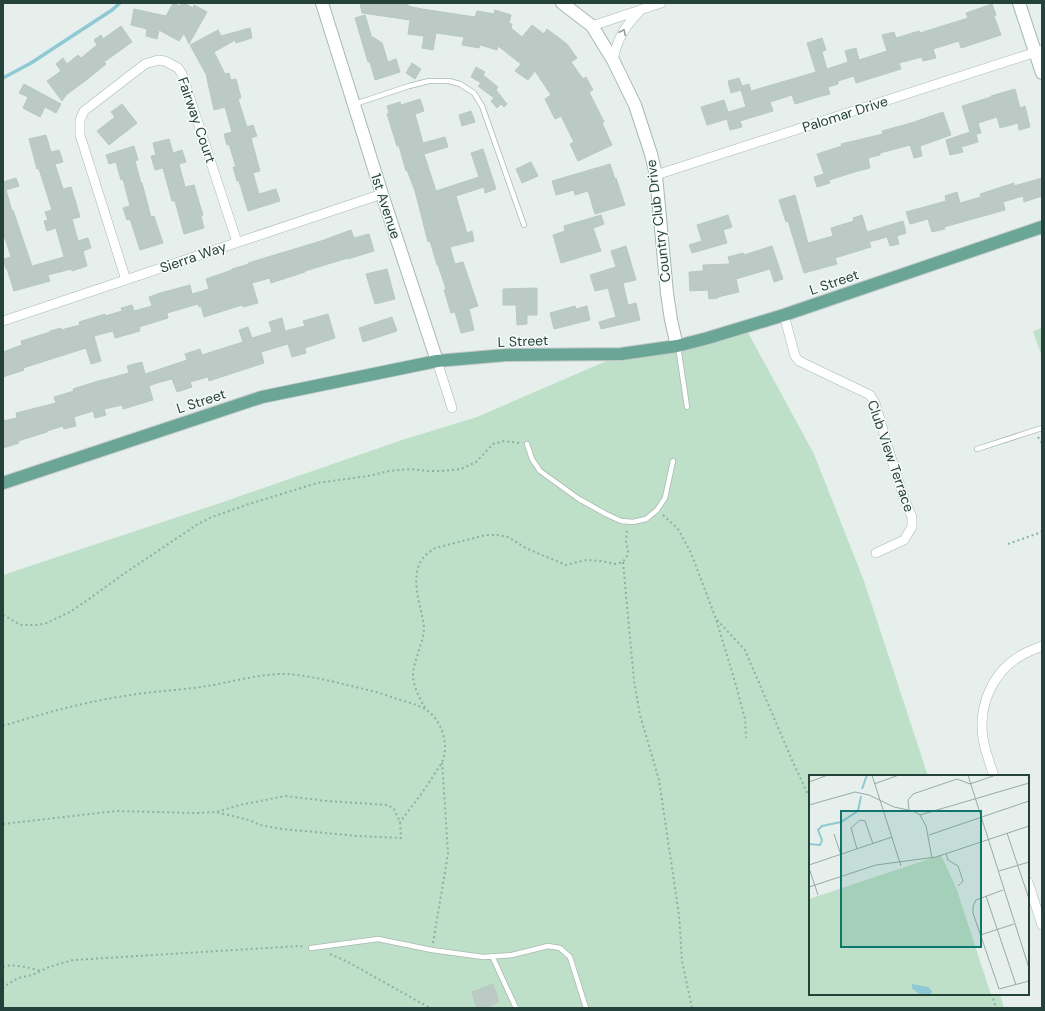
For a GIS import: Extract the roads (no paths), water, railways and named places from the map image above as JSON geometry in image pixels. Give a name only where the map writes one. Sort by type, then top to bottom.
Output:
[{"type":"main road","name":"L Street","points":[[3,483],[262,397],[437,361],[506,355],[621,354],[677,346],[784,315],[1042,227]]},
{"type":"street","name":"1st Avenue","points":[[322,3],[382,194],[452,408]]},
{"type":"street","name":"Country Club Drive","points":[[562,3],[592,26],[613,60],[634,104],[656,175],[670,320],[677,346]]},
{"type":"street","points":[[592,26],[661,3]]},
{"type":"street","points":[[1019,3],[1038,51],[1042,73]]},
{"type":"street","points":[[613,60],[616,45],[624,28],[642,10]]},
{"type":"street","name":"Palomar Drive","points":[[656,175],[1038,51]]},
{"type":"street","name":"Fairway Court","points":[[126,280],[80,135],[80,120],[84,111],[145,64],[158,60],[165,60],[178,68],[182,74],[237,242]]},
{"type":"street","name":"Sierra Way","points":[[3,321],[382,194]]},
{"type":"street","name":"Club View Terrace","points":[[784,315],[795,356],[799,361],[870,395],[875,403],[894,468],[912,518],[912,527],[904,540],[876,553]]},
{"type":"street","points":[[994,775],[983,739],[982,718],[985,702],[996,678],[1011,663],[1022,655],[1042,646]]},
{"type":"street","points":[[1029,885],[1042,922]]},
{"type":"lane","points":[[354,105],[409,86],[429,81],[449,81],[460,84],[474,93],[482,106],[524,225]]},
{"type":"lane","points":[[677,346],[687,408]]},
{"type":"lane","points":[[977,449],[1042,428]]},
{"type":"lane","points":[[527,444],[532,459],[540,472],[580,499],[621,521],[632,522],[646,519],[658,510],[666,498],[673,461]]},
{"type":"lane","points":[[311,948],[378,940],[432,950],[483,956],[512,954],[548,946],[560,948],[570,957],[586,1008]]},
{"type":"lane","points":[[492,956],[516,1008]]},
{"type":"waterway","points":[[3,78],[31,63],[112,10],[120,3]]}]
